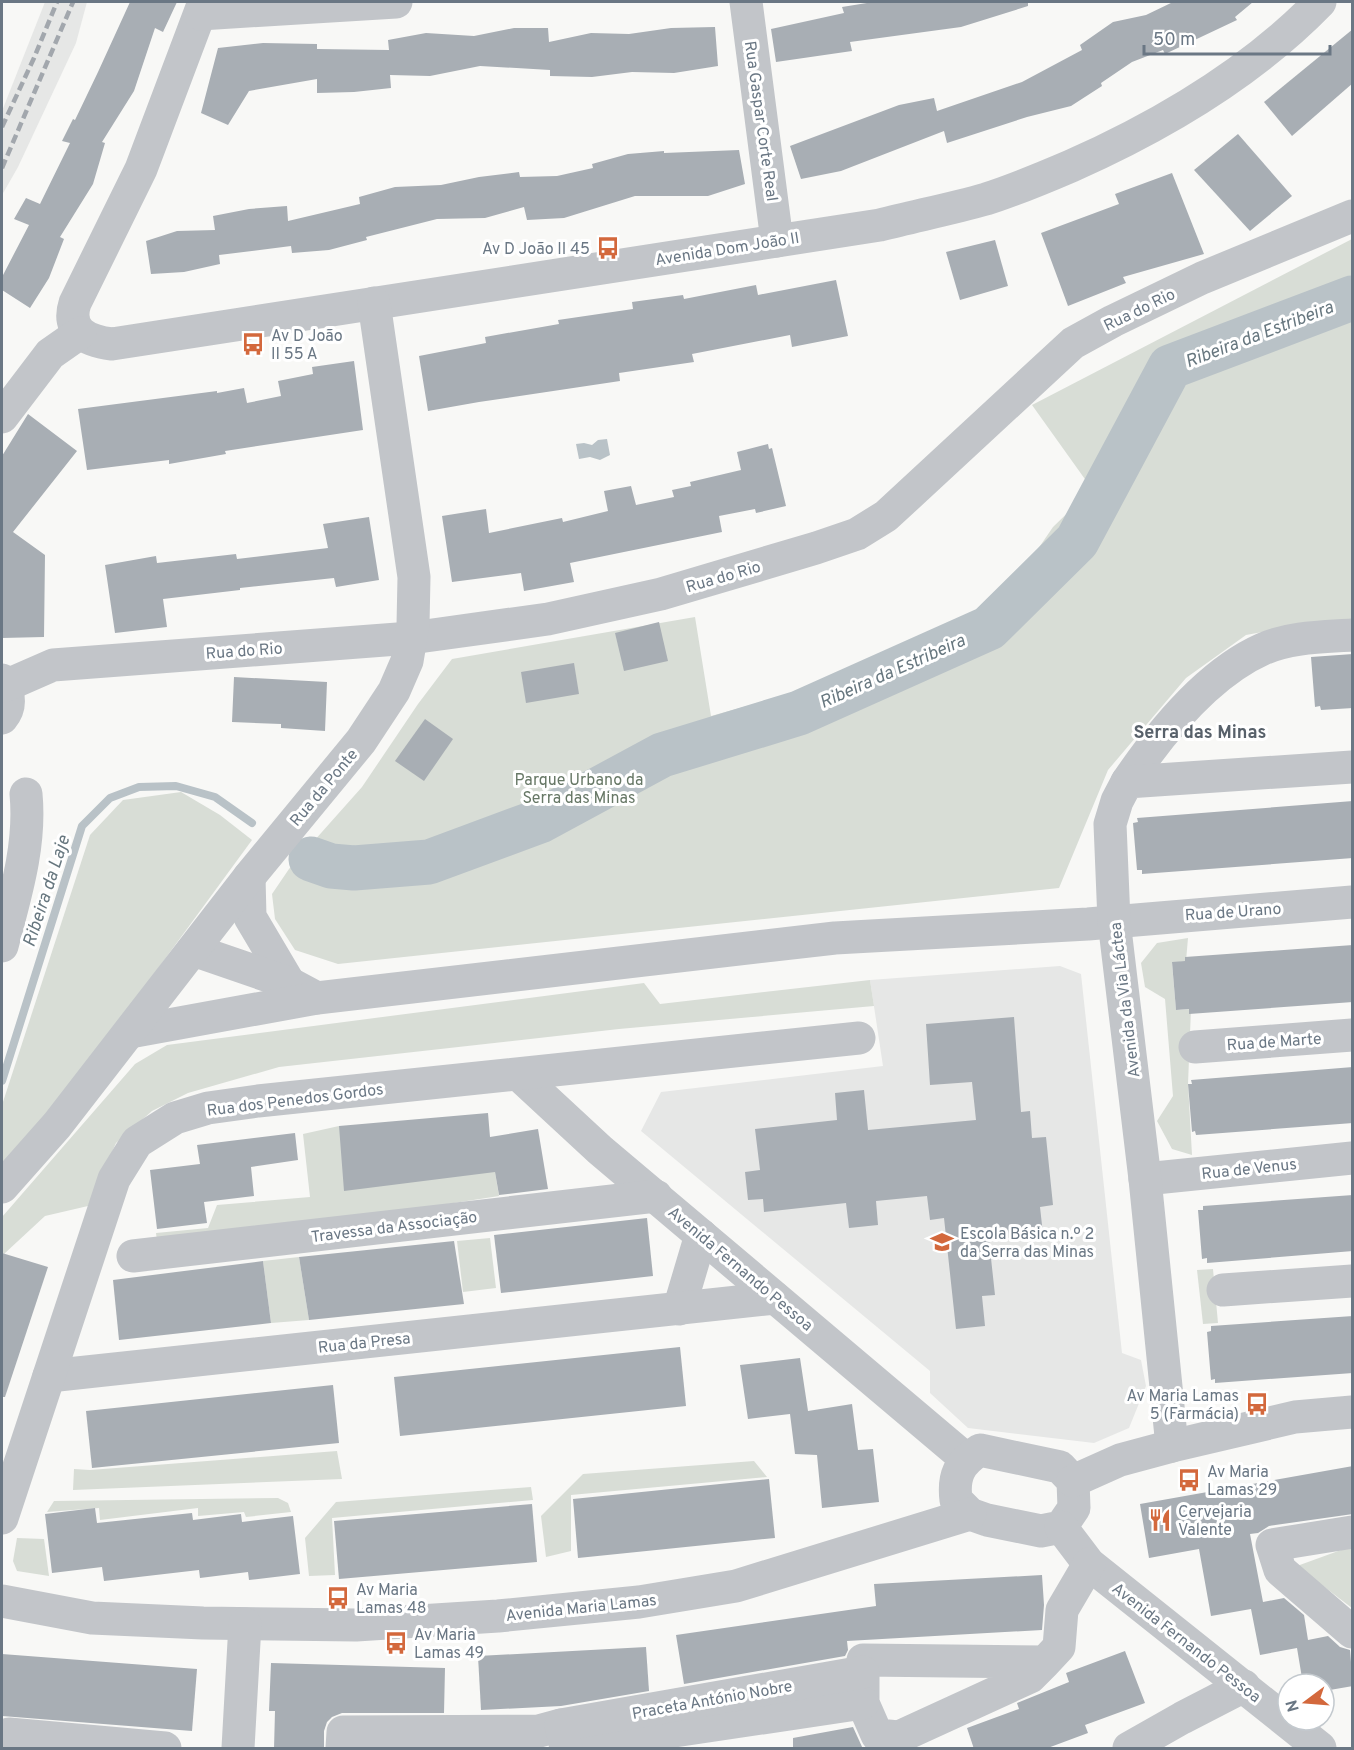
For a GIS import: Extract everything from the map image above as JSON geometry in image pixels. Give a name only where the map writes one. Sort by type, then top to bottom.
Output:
[{"type":"street","points":[[2,417],[50,354],[80,333],[72,319],[75,303],[141,169],[202,8],[396,2]]},
{"type":"street","name":"Rua Gaspar Corte Real","points":[[746,2],[777,241]]},
{"type":"street","name":"Avenida Dom João II","points":[[80,333],[98,342],[112,344],[880,225],[987,198],[1043,178],[1122,143],[1221,84],[1299,24],[1320,2]]},
{"type":"street","name":"Rua do Rio","points":[[3,683],[53,664],[411,638],[548,619],[661,594],[857,534],[886,516],[1073,343],[1202,278],[1353,216]]},
{"type":"street","name":"Rua da Ponte","points":[[2,1187],[57,1125],[249,877],[361,741],[394,691],[407,661],[415,600],[414,577],[374,303]]},
{"type":"street","name":"Avenida da Via Láctea","points":[[1172,1446],[1145,1179],[1114,921],[1110,824],[1117,801],[1149,748],[1175,717],[1225,672],[1263,649],[1299,639],[1353,635]]},
{"type":"street","points":[[2,718],[8,707],[9,699],[3,683]]},
{"type":"street","points":[[1127,782],[1353,767]]},
{"type":"street","points":[[2,946],[20,875],[28,819],[26,794]]},
{"type":"street","points":[[249,877],[250,917],[303,991]]},
{"type":"street","name":"Rua de Urano","points":[[130,1032],[303,991],[835,938],[1114,921],[1353,902]]},
{"type":"street","points":[[193,951],[303,991]]},
{"type":"street","name":"Rua de Marte","points":[[1195,1047],[1353,1035]]},
{"type":"street","name":"Rua dos Penedos Gordos","points":[[2,1518],[114,1179],[137,1142],[175,1118],[208,1108],[859,1038]]},
{"type":"street","name":"Avenida Fernando Pessoa","points":[[519,1075],[600,1150],[966,1459]]},
{"type":"street","name":"Rua de Venus","points":[[1145,1179],[1353,1158]]},
{"type":"street","name":"Travessa da Associação","points":[[133,1256],[656,1196]]},
{"type":"street","points":[[679,1309],[701,1235]]},
{"type":"street","points":[[1224,1290],[1353,1281]]},
{"type":"street","name":"Rua da Presa","points":[[49,1376],[775,1298]]},
{"type":"street","points":[[1073,1481],[1120,1460],[1172,1446],[1295,1417],[1353,1412]]},
{"type":"street","points":[[980,1450],[1059,1467],[1073,1481],[1074,1508],[1061,1527],[1041,1531],[987,1520],[970,1514],[956,1500],[954,1482],[966,1459],[980,1450]]},
{"type":"street","name":"Avenida Maria Lamas","points":[[2,1601],[92,1618],[245,1624],[356,1625],[498,1616],[639,1602],[736,1586],[970,1514]]},
{"type":"street","name":"Avenida Fernando Pessoa","points":[[1061,1527],[1089,1564],[1244,1686],[1311,1746]]},
{"type":"street","points":[[1353,1532],[1272,1545],[1280,1570],[1353,1632]]},
{"type":"street","points":[[863,1688],[877,1735],[898,1737],[1030,1677],[1059,1647],[1062,1610],[1089,1564]]},
{"type":"street","points":[[238,1749],[245,1624]]},
{"type":"street","name":"Praceta António Nobre","points":[[342,1749],[343,1732],[539,1731],[564,1740],[863,1688],[863,1660],[1046,1662]]},
{"type":"street","points":[[1129,1749],[1244,1686]]},
{"type":"street","points":[[2,1749],[9,1734],[165,1749]]},
{"type":"shaded area","points":[[45,2],[87,2],[76,43],[18,167],[2,195],[2,111]]},
{"type":"shaded area","points":[[607,439],[610,455],[600,460],[590,457],[579,459],[576,444],[592,445],[598,440]]},
{"type":"shaded area","name":"Escola Básica n.º 2 da Serra das Minas","points":[[1060,966],[1081,974],[1122,1353],[1141,1360],[1146,1386],[1129,1428],[1094,1443],[968,1428],[930,1393],[930,1371],[641,1131],[661,1092],[883,1066],[870,980]]},
{"type":"green space","name":"Parque Urbano da Serra das Minas","points":[[1352,239],[1352,622],[1289,627],[1246,635],[1186,678],[1108,770],[1059,888],[338,964],[295,950],[275,919],[272,894],[289,869],[362,787],[418,704],[452,659],[695,617],[711,716],[862,674],[996,610],[1053,527],[1092,489],[1032,405]]},
{"type":"green space","points":[[181,792],[220,815],[252,840],[113,1030],[2,1170],[2,1105],[90,835],[123,800]]},
{"type":"green space","points":[[1188,938],[1186,961],[1172,963],[1176,1010],[1191,1009],[1188,1084],[1192,1155],[1172,1149],[1157,1121],[1173,1096],[1165,999],[1145,987],[1141,963],[1157,943]]},
{"type":"green space","points":[[870,980],[874,1006],[619,1029],[279,1067],[188,1093],[152,1111],[116,1143],[88,1206],[45,1216],[4,1254],[2,1253],[2,1217],[135,1064],[167,1045],[644,983],[660,1004]]},
{"type":"green space","points":[[339,1126],[495,1172],[499,1196],[158,1249],[156,1233],[208,1228],[217,1205],[310,1197],[303,1134]]},
{"type":"green space","points":[[490,1238],[496,1288],[463,1292],[457,1241]]},
{"type":"green space","points":[[299,1257],[309,1320],[271,1323],[263,1261]]},
{"type":"green space","points":[[1213,1269],[1218,1323],[1203,1324],[1197,1270]]},
{"type":"green space","points":[[337,1451],[342,1479],[73,1490],[74,1469],[90,1470]]},
{"type":"green space","points":[[754,1461],[767,1477],[571,1495],[571,1551],[546,1557],[541,1516],[583,1474]]},
{"type":"green space","points":[[531,1487],[533,1500],[332,1518],[335,1575],[309,1576],[305,1538],[336,1502]]},
{"type":"green space","points":[[278,1498],[288,1503],[291,1512],[246,1517],[244,1512],[198,1516],[198,1508],[100,1520],[99,1508],[47,1512],[54,1501]]},
{"type":"green space","points":[[17,1538],[44,1539],[49,1576],[17,1571],[13,1561]]},
{"type":"green space","points":[[1352,1546],[1352,1608],[1297,1566]]},
{"type":"building","points":[[130,2],[177,2],[163,32],[155,28],[134,91],[102,142],[105,143],[93,184],[60,237],[64,239],[49,278],[30,308],[2,290],[2,277],[29,225],[14,219],[26,198],[40,204],[70,143],[62,141],[73,119],[75,120]]},
{"type":"building","points":[[873,2],[1028,2],[1028,6],[961,27],[850,42],[852,51],[776,62],[771,29],[844,13],[842,7]]},
{"type":"building","points":[[1173,2],[1253,2],[1235,17],[1237,20],[1165,54],[1163,50],[1132,62],[1101,83],[1102,86],[1071,106],[1027,117],[947,143],[944,131],[841,171],[801,179],[790,146],[899,105],[934,98],[937,111],[1022,82],[1082,50],[1080,45],[1113,22],[1146,15]]},
{"type":"building","points":[[715,27],[718,66],[674,73],[632,72],[592,77],[550,76],[550,70],[480,66],[430,76],[390,75],[391,88],[354,92],[317,93],[317,79],[249,91],[228,125],[201,113],[218,48],[263,43],[317,44],[317,49],[389,50],[388,40],[426,33],[474,36],[514,28],[548,28],[549,42],[591,33],[629,34],[671,28]]},
{"type":"building","points":[[1353,29],[1353,83],[1292,136],[1264,102]]},
{"type":"building","points":[[1238,134],[1292,196],[1250,231],[1194,170]]},
{"type":"building","points":[[739,150],[745,184],[708,196],[635,196],[564,218],[527,220],[524,207],[485,218],[437,219],[366,237],[367,240],[329,250],[292,253],[291,246],[219,255],[220,264],[184,272],[151,274],[146,241],[177,231],[215,230],[213,216],[249,209],[287,206],[288,221],[360,204],[359,197],[395,187],[441,185],[519,172],[520,177],[557,176],[593,168],[592,164],[628,154]]},
{"type":"building","points":[[1172,173],[1204,254],[1123,277],[1126,283],[1068,306],[1041,233],[1119,204],[1115,194]]},
{"type":"building","points":[[995,240],[1008,286],[960,300],[946,252]]},
{"type":"building","points":[[836,280],[848,336],[792,347],[790,335],[692,354],[694,362],[619,373],[620,381],[428,411],[419,356],[486,343],[485,337],[559,324],[558,320],[633,309],[632,302],[683,295],[684,299],[756,285],[758,295]]},
{"type":"building","points":[[354,361],[363,430],[225,451],[226,454],[169,464],[169,460],[87,470],[78,409],[244,388],[247,403],[281,396],[278,381],[313,374],[312,367]]},
{"type":"building","points":[[28,414],[77,451],[13,532],[45,555],[44,637],[2,638],[2,456]]},
{"type":"building","points":[[768,444],[769,449],[772,448],[786,506],[756,513],[755,509],[719,516],[722,532],[570,563],[574,582],[524,591],[521,573],[452,582],[442,516],[486,509],[489,533],[562,518],[563,522],[608,511],[604,491],[631,486],[636,505],[674,497],[672,490],[691,486],[690,482],[741,470],[737,452]]},
{"type":"building","points":[[369,517],[379,580],[336,587],[334,578],[163,599],[167,627],[115,633],[105,565],[156,556],[157,563],[236,554],[237,559],[328,548],[323,524]]},
{"type":"building","points":[[659,622],[668,661],[624,671],[615,633]]},
{"type":"building","points":[[1353,654],[1353,708],[1321,710],[1320,706],[1315,707],[1311,657]]},
{"type":"building","points":[[574,663],[579,694],[526,703],[521,672]]},
{"type":"building","points":[[234,677],[327,682],[325,731],[281,728],[281,724],[232,722]]},
{"type":"building","points":[[425,719],[453,739],[424,781],[395,761]]},
{"type":"building","points":[[1353,801],[1353,858],[1142,874],[1142,870],[1137,870],[1133,823],[1138,822],[1137,818]]},
{"type":"building","points":[[1353,945],[1353,1002],[1189,1014],[1189,1009],[1176,1010],[1172,962],[1185,961],[1185,957]]},
{"type":"building","points":[[1014,1017],[1021,1112],[1030,1111],[1032,1138],[1046,1137],[1053,1205],[1040,1207],[1043,1234],[989,1240],[995,1295],[982,1296],[985,1326],[956,1329],[944,1218],[930,1220],[927,1196],[876,1201],[878,1225],[849,1228],[846,1203],[764,1212],[763,1199],[748,1200],[745,1172],[760,1170],[755,1129],[837,1120],[835,1093],[864,1090],[868,1130],[976,1120],[972,1082],[930,1085],[926,1024]]},
{"type":"building","points":[[1353,1067],[1353,1123],[1196,1135],[1195,1131],[1192,1132],[1188,1084],[1192,1084],[1191,1080]]},
{"type":"building","points":[[488,1113],[490,1137],[538,1129],[548,1189],[499,1195],[495,1172],[344,1191],[339,1126]]},
{"type":"building","points":[[295,1133],[298,1160],[251,1167],[254,1196],[204,1202],[207,1223],[157,1229],[150,1170],[200,1164],[197,1145]]},
{"type":"building","points":[[1353,1195],[1353,1251],[1207,1263],[1207,1258],[1202,1259],[1198,1210],[1203,1210],[1203,1206]]},
{"type":"building","points":[[647,1218],[653,1276],[501,1293],[494,1235]]},
{"type":"building","points":[[454,1241],[464,1304],[309,1320],[299,1257]]},
{"type":"building","points":[[2,1253],[48,1267],[5,1397],[2,1397]]},
{"type":"building","points":[[263,1261],[271,1323],[119,1340],[113,1280]]},
{"type":"building","points":[[1353,1316],[1353,1373],[1215,1383],[1215,1379],[1211,1380],[1207,1332],[1211,1331],[1211,1326]]},
{"type":"building","points":[[680,1347],[686,1406],[400,1436],[394,1377]]},
{"type":"building","points":[[800,1358],[808,1411],[852,1404],[858,1450],[873,1449],[879,1502],[822,1508],[817,1455],[795,1454],[790,1414],[748,1419],[740,1365]]},
{"type":"building","points":[[333,1385],[339,1443],[92,1468],[86,1411]]},
{"type":"building","points":[[1353,1466],[1353,1514],[1269,1526],[1258,1533],[1250,1534],[1263,1602],[1284,1598],[1304,1615],[1308,1640],[1328,1636],[1340,1647],[1350,1650],[1353,1686],[1336,1689],[1336,1672],[1301,1672],[1297,1648],[1260,1655],[1251,1609],[1211,1616],[1199,1549],[1149,1558],[1140,1504]]},
{"type":"building","points":[[769,1479],[775,1538],[578,1558],[573,1499]]},
{"type":"building","points":[[532,1504],[537,1562],[339,1579],[334,1521]]},
{"type":"building","points":[[95,1508],[97,1523],[192,1513],[193,1520],[241,1514],[242,1522],[293,1516],[300,1574],[249,1580],[248,1572],[200,1578],[199,1570],[104,1581],[102,1567],[52,1573],[45,1514]]},
{"type":"building","points":[[1042,1575],[1044,1605],[1042,1630],[847,1641],[848,1650],[845,1656],[684,1684],[676,1635],[876,1606],[874,1584]]},
{"type":"building","points":[[646,1647],[649,1691],[561,1706],[481,1710],[478,1656]]},
{"type":"building","points":[[1125,1651],[1145,1703],[1085,1725],[1088,1733],[1045,1749],[974,1749],[967,1728],[1019,1709],[1017,1703],[1069,1682],[1066,1673]]},
{"type":"building","points":[[2,1654],[197,1669],[192,1731],[2,1716]]},
{"type":"building","points":[[271,1663],[445,1668],[444,1713],[342,1713],[327,1722],[324,1731],[324,1749],[274,1749],[275,1711],[269,1711]]},
{"type":"building","points":[[853,1727],[863,1749],[793,1749],[793,1738]]},
{"type":"waterway","name":"Ribeira da Estribeira","points":[[311,859],[331,866],[354,868],[429,862],[540,821],[662,755],[799,713],[989,628],[1077,541],[1170,367],[1352,298]]},
{"type":"waterway","name":"Ribeira da Laje","points":[[2,1081],[82,826],[110,798],[139,787],[176,786],[215,797],[252,823]]},
{"type":"railway","points":[[2,127],[57,2]]},
{"type":"railway","points":[[2,168],[73,2]]},
{"type":"place","name":"Av D João II 45","points":[[608,248]]},
{"type":"place","name":"Av D João II 55 A","points":[[253,344]]},
{"type":"place","name":"Escola Básica n.º 2 da Serra das Minas","points":[[942,1242]]},
{"type":"place","name":"Av Maria Lamas 5 (Farmácia)","points":[[1257,1404]]},
{"type":"place","name":"Av Maria Lamas 29","points":[[1189,1480]]},
{"type":"place","name":"Cervejaria Valente","points":[[1160,1520]]},
{"type":"place","name":"Av Maria Lamas 48","points":[[338,1598]]},
{"type":"place","name":"Av Maria Lamas 49","points":[[396,1643]]},
{"type":"district","name":"Serra das Minas","points":[[1200,732]]}]
